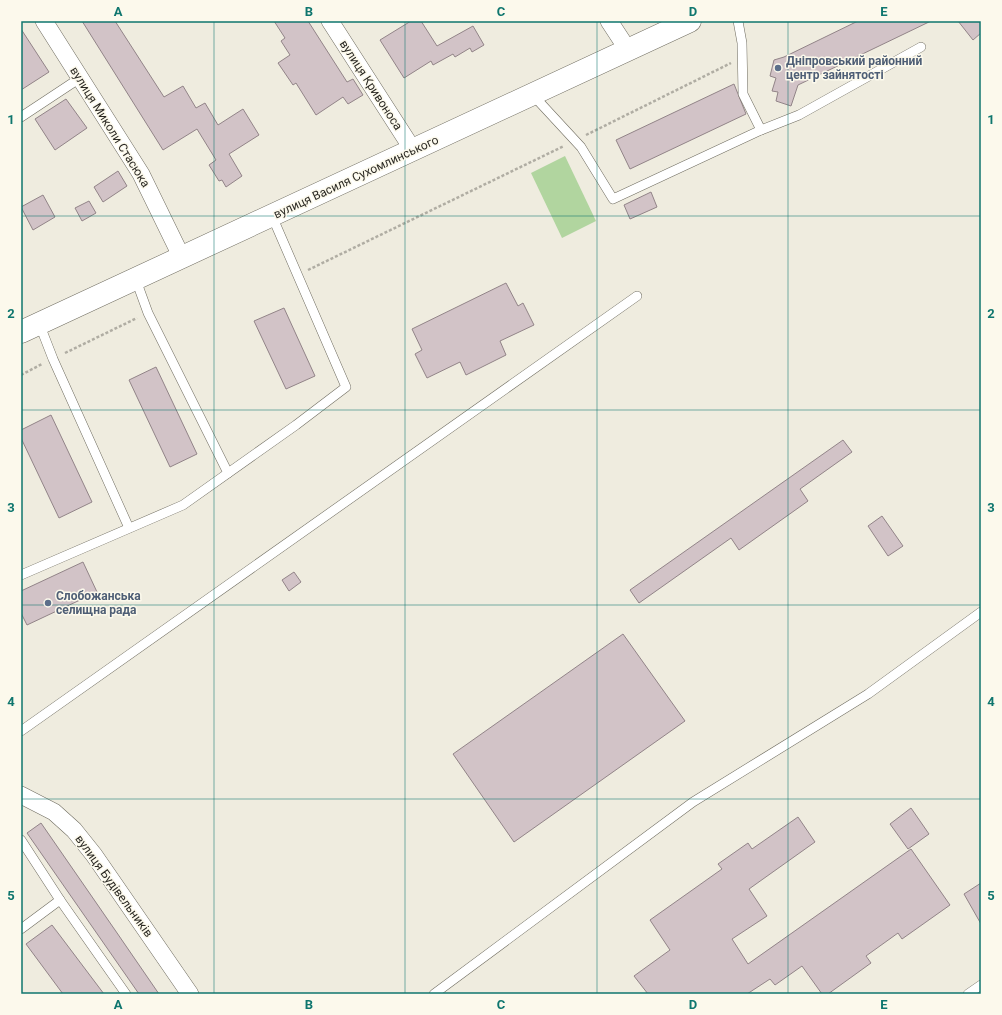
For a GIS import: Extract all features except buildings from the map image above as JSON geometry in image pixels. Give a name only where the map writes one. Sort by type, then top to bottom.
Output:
[{"type":"main road","name":"вулиця Василя Сухомлинського","points":[[30,328],[690,21]]},
{"type":"street","name":"вулиця Миколи Стасюка","points":[[44,21],[141,174],[182,258]]},
{"type":"street","name":"вулиця Кривоноса","points":[[330,21],[413,150]]},
{"type":"street","points":[[608,21],[628,50]]},
{"type":"street","name":"вулиця Будівельників","points":[[21,795],[54,812],[74,830],[94,855],[190,994]]},
{"type":"lane","points":[[738,21],[742,58],[743,94],[761,130]]},
{"type":"lane","points":[[532,94],[574,140],[614,199],[761,130],[799,115],[921,47]]},
{"type":"lane","points":[[21,117],[80,78]]},
{"type":"lane","points":[[22,571],[183,505],[228,474],[346,387],[272,216]]},
{"type":"lane","points":[[136,280],[148,313],[228,474]]},
{"type":"lane","points":[[21,731],[637,296]]},
{"type":"lane","points":[[30,328],[53,359],[129,528]]},
{"type":"lane","points":[[434,994],[693,802],[868,694],[981,612]]},
{"type":"lane","points":[[21,840],[60,900],[126,994]]},
{"type":"lane","points":[[21,929],[60,900]]},
{"type":"lane","points":[[968,994],[981,985]]},
{"type":"path","points":[[298,274],[742,58]]},
{"type":"path","points":[[21,375],[148,313]]},
{"type":"green space","points":[[565,156],[596,221],[562,238],[531,173]]},
{"type":"place","name":"Дніпровський районний центр зайнятості","points":[[778,68]]},
{"type":"place","name":"Слобожанська селищна рада","points":[[48,603]]}]
